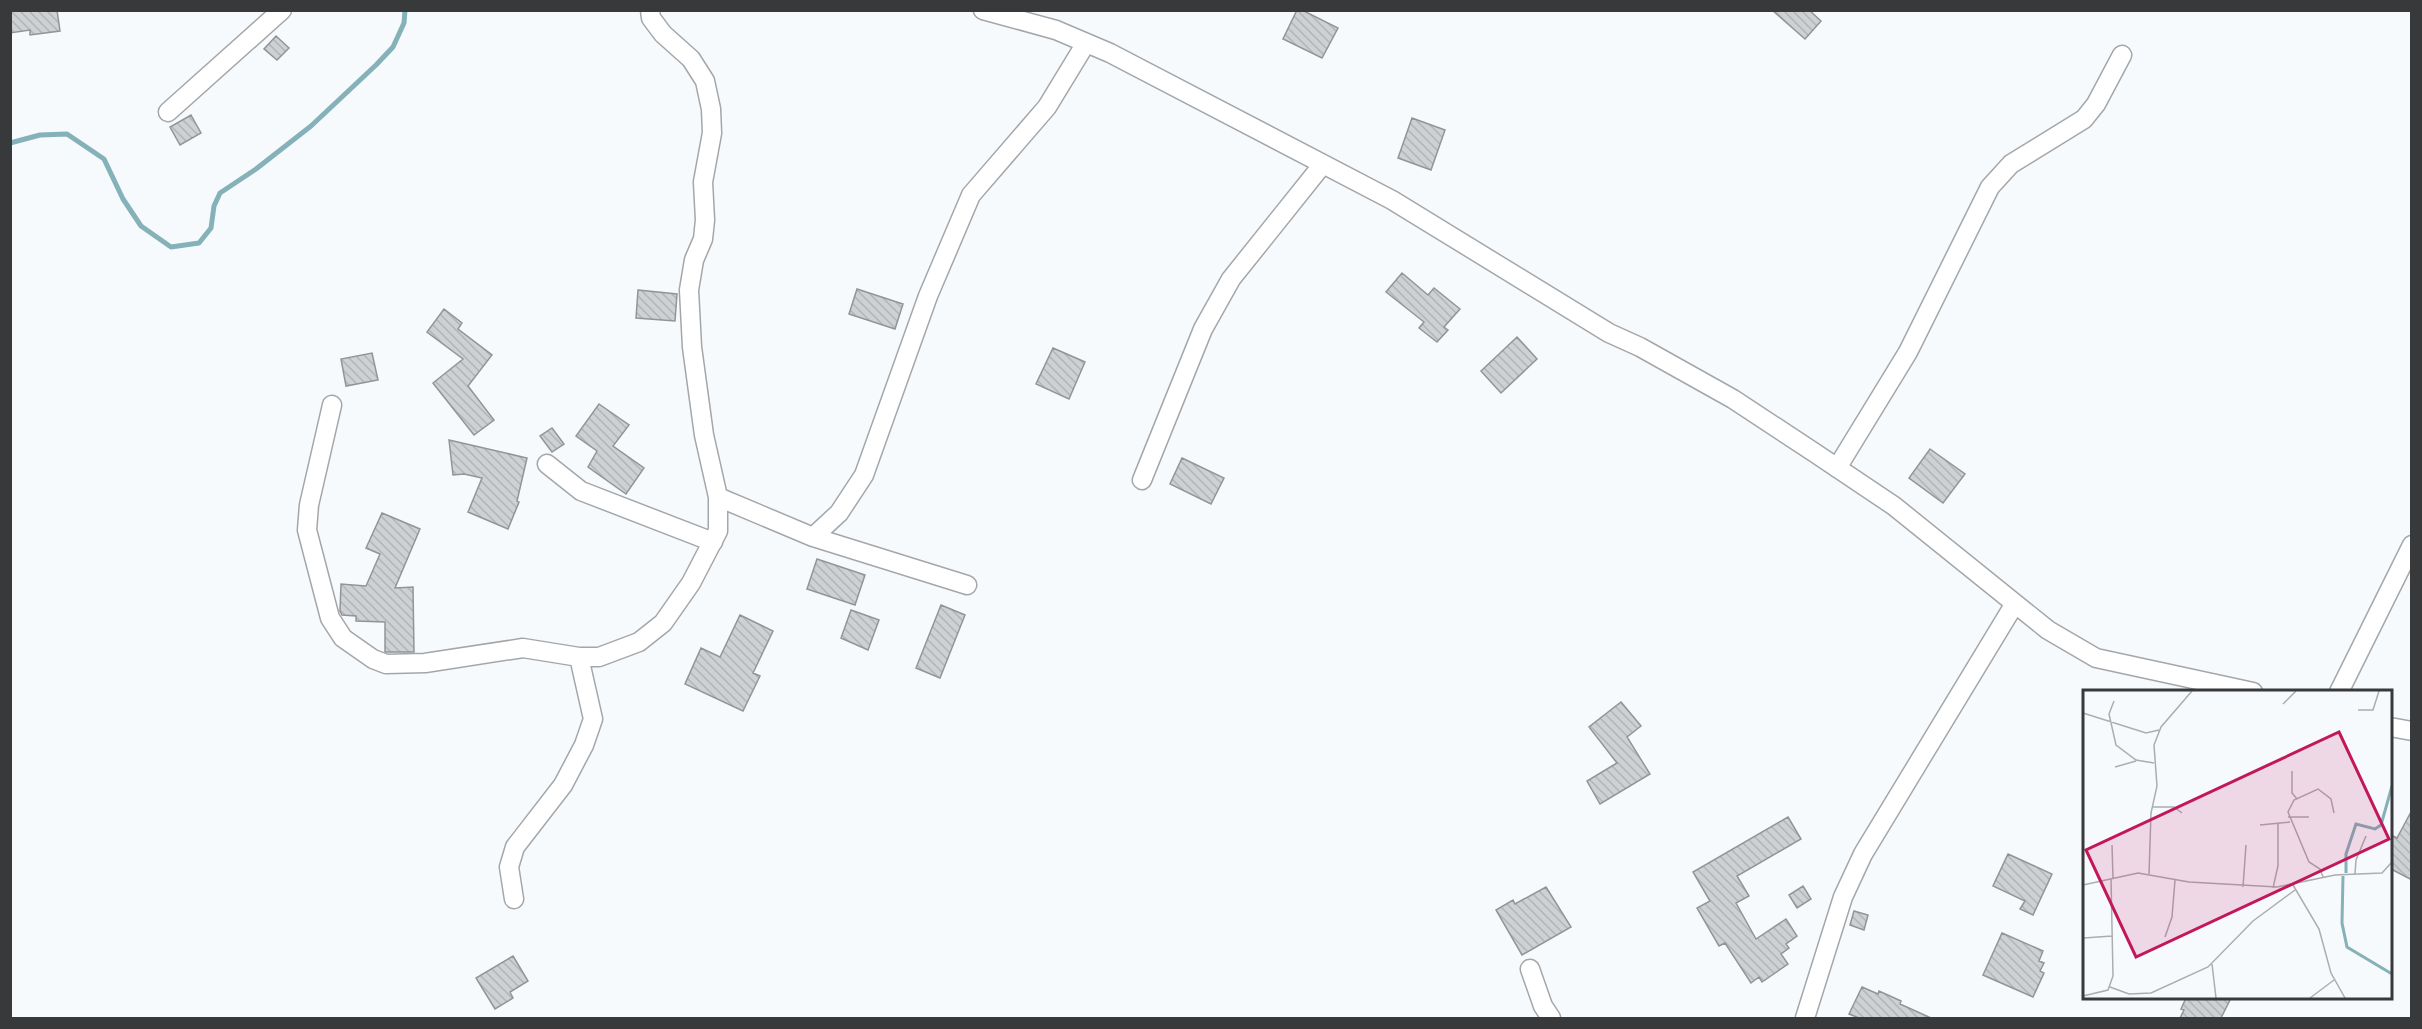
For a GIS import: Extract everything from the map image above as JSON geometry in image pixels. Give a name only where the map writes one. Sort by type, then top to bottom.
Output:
[{"type":"street","points":[[168,112],[282,10]]},
{"type":"street","points":[[332,405],[309,506],[307,530],[330,618],[343,638],[373,659],[386,663],[425,663],[523,648],[579,657],[599,657],[639,642],[663,623],[691,583],[718,531],[718,497],[704,435],[692,347],[689,290],[694,260],[703,239],[705,220],[703,182],[712,133],[711,109],[705,81],[691,58],[663,34],[651,18],[650,10]]},
{"type":"street","points":[[983,10],[1056,30],[1110,52],[1402,206],[1609,333],[1640,347],[1733,399],[1903,513],[1958,556],[2014,605],[2048,630],[2096,658],[2244,690]]},
{"type":"street","points":[[813,537],[839,513],[864,475],[928,296],[971,195],[1047,107],[1086,43]]},
{"type":"street","points":[[1837,468],[1908,352],[1990,187],[2011,164],[2084,120],[2096,104],[2122,55]]},
{"type":"street","points":[[1142,480],[1203,330],[1231,279],[1323,164]]},
{"type":"street","points":[[547,464],[581,491],[713,542]]},
{"type":"street","points":[[718,497],[813,537],[967,585]]},
{"type":"street","points":[[2340,690],[2412,545]]},
{"type":"street","points":[[1805,1018],[1843,897],[1863,854],[2014,605]]},
{"type":"street","points":[[514,899],[510,867],[515,847],[563,785],[584,745],[593,719],[579,657]]},
{"type":"street","points":[[2392,727],[2412,731]]},
{"type":"street","points":[[1530,969],[1543,1006],[1551,1018]]},
{"type":"building","points":[[10,10],[57,10],[60,31],[30,35],[30,30],[10,33]]},
{"type":"building","points":[[1297,10],[1302,10],[1338,28],[1322,58],[1283,39]]},
{"type":"building","points":[[1772,10],[1809,10],[1821,21],[1805,39]]},
{"type":"building","points":[[276,36],[289,48],[277,60],[264,49]]},
{"type":"building","points":[[191,115],[201,133],[180,145],[170,127]]},
{"type":"building","points":[[1412,118],[1445,130],[1431,170],[1398,158]]},
{"type":"building","points":[[1402,273],[1428,295],[1434,288],[1460,309],[1444,327],[1448,330],[1437,342],[1419,328],[1424,322],[1386,292]]},
{"type":"building","points":[[857,289],[903,304],[895,329],[849,314]]},
{"type":"building","points":[[638,290],[677,294],[675,321],[636,318]]},
{"type":"building","points":[[444,309],[462,323],[458,329],[492,355],[468,386],[494,420],[474,435],[433,383],[463,359],[427,332]]},
{"type":"building","points":[[1517,337],[1537,359],[1501,393],[1481,371]]},
{"type":"building","points":[[1053,348],[1085,362],[1069,399],[1036,384]]},
{"type":"building","points":[[372,353],[378,380],[346,386],[341,359]]},
{"type":"building","points":[[599,404],[629,425],[613,446],[644,468],[626,494],[588,467],[597,451],[576,436]]},
{"type":"building","points":[[552,428],[564,444],[552,452],[540,436]]},
{"type":"building","points":[[449,440],[527,458],[517,501],[519,502],[508,529],[468,512],[482,478],[464,474],[453,475]]},
{"type":"building","points":[[1930,449],[1965,474],[1943,503],[1909,478]]},
{"type":"building","points":[[1182,458],[1224,478],[1211,504],[1170,484]]},
{"type":"building","points":[[382,513],[420,529],[395,588],[413,587],[414,652],[385,652],[385,622],[356,621],[356,616],[342,615],[340,611],[341,584],[366,586],[380,554],[366,548]]},
{"type":"building","points":[[817,559],[865,575],[855,605],[807,589]]},
{"type":"building","points":[[941,605],[965,615],[940,678],[916,668]]},
{"type":"building","points":[[851,610],[879,620],[868,650],[841,638]]},
{"type":"building","points":[[740,615],[773,631],[753,673],[760,676],[743,711],[685,684],[701,648],[720,657]]},
{"type":"building","points":[[1621,702],[1641,726],[1627,737],[1650,774],[1600,804],[1587,781],[1617,763],[1589,727]]},
{"type":"building","points":[[2412,810],[2412,880],[2392,870],[2392,836],[2397,838]]},
{"type":"building","points":[[1788,817],[1801,839],[1737,876],[1749,896],[1736,903],[1756,939],[1786,919],[1797,936],[1786,944],[1789,948],[1781,954],[1788,964],[1762,982],[1759,977],[1751,983],[1725,943],[1719,946],[1697,908],[1710,901],[1693,872]]},
{"type":"building","points":[[2008,854],[2052,874],[2033,915],[2020,909],[2025,901],[1993,886]]},
{"type":"building","points":[[1803,886],[1811,899],[1797,908],[1789,895]]},
{"type":"building","points":[[1546,887],[1571,927],[1522,955],[1496,910],[1513,900],[1515,904]]},
{"type":"building","points":[[1854,911],[1868,915],[1864,930],[1850,925]]},
{"type":"building","points":[[2002,933],[2043,951],[2039,961],[2044,963],[2040,971],[2044,973],[2033,997],[1983,975]]},
{"type":"building","points":[[513,956],[528,981],[510,992],[513,998],[495,1009],[476,978]]},
{"type":"building","points":[[1862,987],[1878,994],[1879,991],[1901,1001],[1900,1004],[1931,1018],[1859,1018],[1849,1014]]},
{"type":"building","points":[[2186,999],[2230,999],[2221,1018],[2180,1018],[2184,1010],[2181,1009]]},
{"type":"waterway","points":[[10,143],[40,135],[67,134],[104,159],[123,199],[141,226],[171,247],[199,243],[211,228],[214,206],[220,193],[256,169],[311,126],[376,65],[393,47],[404,23],[405,10]]}]
